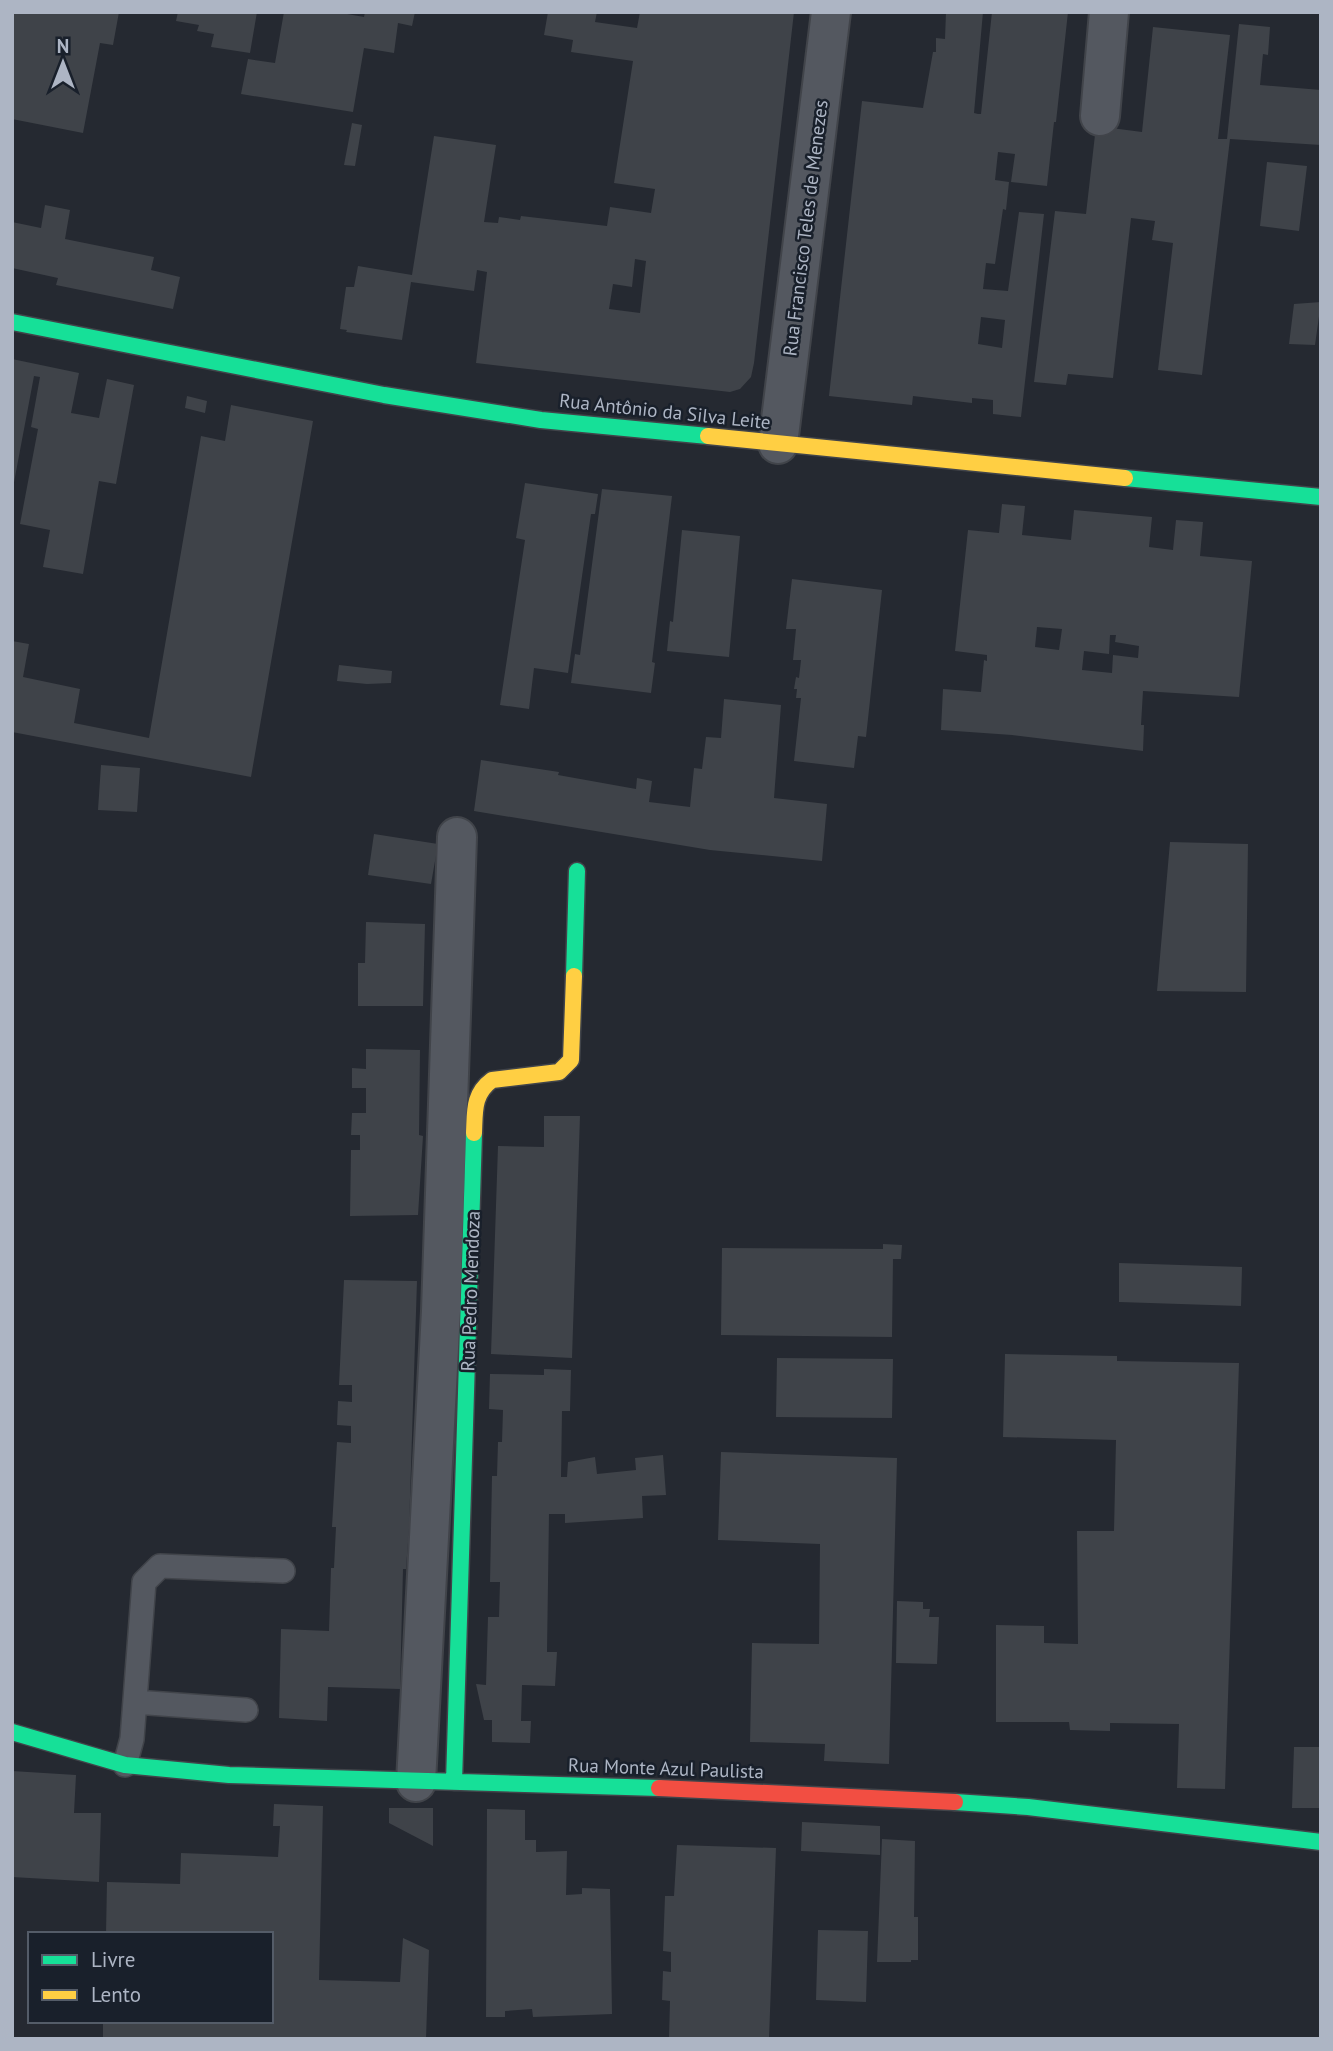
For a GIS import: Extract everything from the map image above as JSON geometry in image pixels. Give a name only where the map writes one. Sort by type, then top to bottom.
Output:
[{"type":"street","name":"Rua Francisco Teles de Menezes","points":[[778,444],[831,12]]},
{"type":"street","points":[[1100,116],[1109,12]]},
{"type":"street","name":"Rua Antônio da Silva Leite","points":[[12,322],[384,396],[541,420],[1321,497]]},
{"type":"street","name":"Rua Pedro Mendoza","points":[[416,1783],[441,1311],[457,837]]},
{"type":"street","name":"Rua Pedro Mendoza","points":[[454,1783],[475,1105],[477,1094],[492,1080],[559,1072],[571,1060],[577,871]]},
{"type":"street","name":"Rua Monte Azul Paulista","points":[[12,1732],[125,1765],[229,1775],[416,1783],[736,1790],[976,1803],[1321,1842]]},
{"type":"lane","points":[[125,1765],[132,1740],[144,1582],[160,1566],[284,1571]]},
{"type":"lane","points":[[135,1702],[246,1710]]},
{"type":"building","points":[[12,12],[119,12],[113,45],[100,43],[83,133],[12,119]]},
{"type":"building","points":[[178,12],[257,12],[250,53],[211,47],[214,34],[197,31],[199,25],[176,21]]},
{"type":"building","points":[[284,12],[336,12],[364,17],[365,12],[415,12],[412,26],[398,23],[394,53],[364,48],[353,112],[241,94],[248,59],[275,63]]},
{"type":"building","points":[[548,12],[597,12],[595,22],[637,28],[640,12],[794,12],[754,363],[751,377],[740,389],[730,392],[476,363],[487,272],[477,270],[474,291],[411,282],[402,340],[340,329],[346,287],[354,287],[358,266],[412,275],[434,136],[496,145],[484,222],[498,223],[499,217],[520,220],[521,216],[607,226],[610,207],[651,213],[655,189],[614,183],[633,61],[571,52],[573,40],[544,35]],"holes":[[[635,259],[646,261],[640,313],[609,309],[613,284],[632,287]]]},
{"type":"building","points":[[946,12],[983,12],[974,113],[981,114],[992,12],[1068,12],[1047,186],[1011,182],[1015,154],[998,152],[995,180],[1009,182],[1006,210],[1003,209],[995,264],[986,263],[983,289],[1008,291],[1019,212],[1044,214],[1021,417],[993,414],[993,400],[972,398],[972,403],[913,396],[912,405],[829,396],[862,101],[923,108],[933,52],[936,52],[936,38],[945,39]],"holes":[[[981,317],[1005,320],[1002,348],[978,344]]]},
{"type":"building","points":[[1239,24],[1270,27],[1268,55],[1263,54],[1260,85],[1321,90],[1321,145],[1230,139],[1202,375],[1158,370],[1173,243],[1152,240],[1155,221],[1131,218],[1113,378],[1068,374],[1066,385],[1034,382],[1055,211],[1086,214],[1096,126],[1142,132],[1153,27],[1230,35],[1218,139],[1227,139]]},
{"type":"building","points":[[352,123],[362,125],[355,166],[344,165]]},
{"type":"building","points":[[1267,162],[1307,166],[1299,231],[1260,226]]},
{"type":"building","points":[[45,205],[70,210],[65,239],[154,257],[151,270],[180,277],[173,309],[56,285],[58,278],[12,268],[12,222],[41,228]]},
{"type":"building","points":[[1321,302],[1315,345],[1289,344],[1294,304]]},
{"type":"building","points":[[12,359],[79,373],[71,413],[99,418],[107,379],[134,385],[116,484],[99,481],[83,574],[43,567],[50,530],[20,524],[38,429],[31,427],[40,377],[34,376],[12,493]]},
{"type":"building","points":[[187,396],[207,401],[205,413],[185,408]]},
{"type":"building","points":[[231,405],[313,421],[251,777],[12,732],[12,641],[29,644],[23,677],[80,689],[74,723],[149,738],[201,436],[225,441]]},
{"type":"building","points":[[525,483],[598,494],[595,514],[591,514],[568,673],[534,668],[529,709],[500,705],[525,540],[516,538]]},
{"type":"building","points":[[602,489],[672,496],[652,662],[655,663],[651,693],[571,683],[575,654],[580,655]]},
{"type":"building","points":[[1002,504],[1025,506],[1022,535],[1071,540],[1074,510],[1152,517],[1149,547],[1173,550],[1176,520],[1203,522],[1200,556],[1252,561],[1239,697],[1143,691],[1143,751],[1012,735],[941,730],[943,689],[981,692],[984,660],[987,661],[987,655],[955,651],[968,530],[999,533]],"holes":[[[1037,627],[1062,629],[1059,650],[1035,647]],[[1110,635],[1116,635],[1115,642],[1139,646],[1138,658],[1113,655],[1112,673],[1082,670],[1084,651],[1109,654]]]},
{"type":"building","points":[[682,530],[740,536],[729,657],[667,651],[670,621],[673,622]]},
{"type":"building","points":[[792,579],[882,590],[866,737],[858,736],[854,768],[794,761],[801,698],[796,698],[797,689],[794,689],[796,677],[799,678],[801,660],[793,660],[796,629],[786,629]]},
{"type":"building","points":[[339,665],[392,671],[391,683],[337,681]]},
{"type":"building","points":[[724,699],[781,705],[774,798],[827,804],[822,861],[710,850],[474,811],[481,760],[559,772],[558,775],[636,789],[637,778],[652,781],[649,802],[690,807],[694,768],[702,769],[706,737],[721,738]]},
{"type":"building","points":[[101,765],[140,768],[137,812],[98,810]]},
{"type":"building","points":[[374,834],[438,844],[431,884],[368,875]]},
{"type":"building","points":[[1170,842],[1248,844],[1246,992],[1157,991]]},
{"type":"building","points":[[366,922],[425,924],[423,1006],[358,1006],[358,963],[365,963]]},
{"type":"building","points":[[366,1049],[420,1050],[419,1135],[423,1136],[418,1215],[350,1216],[351,1150],[360,1150],[360,1135],[351,1135],[352,1113],[366,1113],[366,1088],[352,1088],[352,1068],[366,1069]]},
{"type":"building","points":[[544,1116],[580,1116],[572,1358],[491,1354],[498,1146],[544,1147]]},
{"type":"building","points":[[883,1244],[902,1245],[901,1259],[893,1259],[892,1337],[721,1335],[722,1248],[883,1249]]},
{"type":"building","points":[[1119,1263],[1242,1267],[1241,1306],[1119,1302]]},
{"type":"building","points":[[344,1280],[417,1281],[409,1529],[406,1569],[403,1569],[400,1689],[328,1687],[327,1721],[279,1718],[281,1629],[329,1631],[331,1568],[334,1568],[336,1527],[332,1527],[337,1442],[351,1443],[351,1426],[337,1425],[338,1401],[352,1402],[352,1385],[339,1385]]},
{"type":"building","points":[[1005,1354],[1117,1356],[1117,1361],[1239,1363],[1225,1789],[1177,1788],[1179,1724],[1110,1723],[1110,1731],[1070,1730],[1069,1722],[996,1722],[996,1625],[1044,1626],[1044,1643],[1078,1644],[1077,1531],[1114,1531],[1116,1440],[1003,1437]]},
{"type":"building","points":[[777,1358],[893,1359],[892,1418],[776,1417]]},
{"type":"building","points":[[544,1369],[571,1370],[570,1411],[562,1411],[561,1477],[567,1477],[568,1462],[595,1457],[597,1474],[636,1470],[635,1458],[663,1455],[666,1495],[642,1496],[643,1518],[565,1523],[565,1514],[549,1514],[547,1652],[557,1652],[555,1686],[522,1685],[521,1721],[531,1721],[530,1743],[492,1742],[492,1720],[484,1720],[476,1684],[486,1685],[488,1617],[499,1617],[500,1582],[490,1582],[492,1476],[497,1476],[503,1410],[489,1409],[490,1374],[544,1375]]},
{"type":"building","points":[[721,1452],[897,1458],[889,1764],[824,1761],[825,1744],[750,1742],[752,1643],[819,1644],[820,1544],[718,1540]]},
{"type":"building","points":[[897,1601],[923,1602],[923,1609],[930,1609],[929,1617],[939,1617],[937,1664],[896,1663]]},
{"type":"building","points":[[1294,1747],[1321,1747],[1321,1808],[1292,1808]]},
{"type":"building","points":[[12,1771],[76,1775],[74,1813],[101,1813],[99,1882],[12,1877]]},
{"type":"building","points":[[274,1804],[323,1806],[319,1980],[400,1982],[403,1938],[429,1950],[426,2039],[103,2039],[103,2023],[273,2023],[273,1932],[106,1932],[107,1882],[180,1884],[181,1853],[278,1857],[280,1826],[273,1826]]},
{"type":"building","points":[[389,1808],[433,1808],[433,1846],[389,1823]]},
{"type":"building","points":[[487,1809],[525,1810],[525,1840],[536,1840],[536,1852],[567,1851],[566,1895],[582,1894],[582,1888],[610,1889],[612,2014],[533,2017],[532,2009],[505,2011],[505,2017],[486,2017]]},
{"type":"building","points":[[802,1822],[880,1826],[880,1855],[801,1851]]},
{"type":"building","points":[[882,1839],[915,1841],[914,1917],[918,1917],[918,1960],[911,1962],[877,1962]]},
{"type":"building","points":[[677,1845],[776,1848],[769,2039],[669,2039],[670,2001],[662,2000],[663,1971],[671,1972],[671,1952],[663,1951],[665,1896],[674,1896]]},
{"type":"building","points":[[818,1930],[868,1931],[866,2002],[816,2000]]},
{"type":"traffic: fast","points":[[12,322],[384,395],[541,420],[708,436]]},
{"type":"traffic: fast","points":[[1125,478],[1321,497]]},
{"type":"traffic: fast","points":[[574,976],[577,871]]},
{"type":"traffic: fast","points":[[454,1782],[474,1133]]},
{"type":"traffic: fast","points":[[12,1732],[125,1765],[229,1775],[659,1788]]},
{"type":"traffic: fast","points":[[955,1802],[1028,1807],[1321,1842]]},
{"type":"traffic: slow","points":[[708,436],[1125,478]]},
{"type":"traffic: slow","points":[[474,1133],[478,1097],[492,1080],[559,1072],[571,1060],[574,976]]},
{"type":"traffic: jam","points":[[659,1788],[955,1802]]}]
